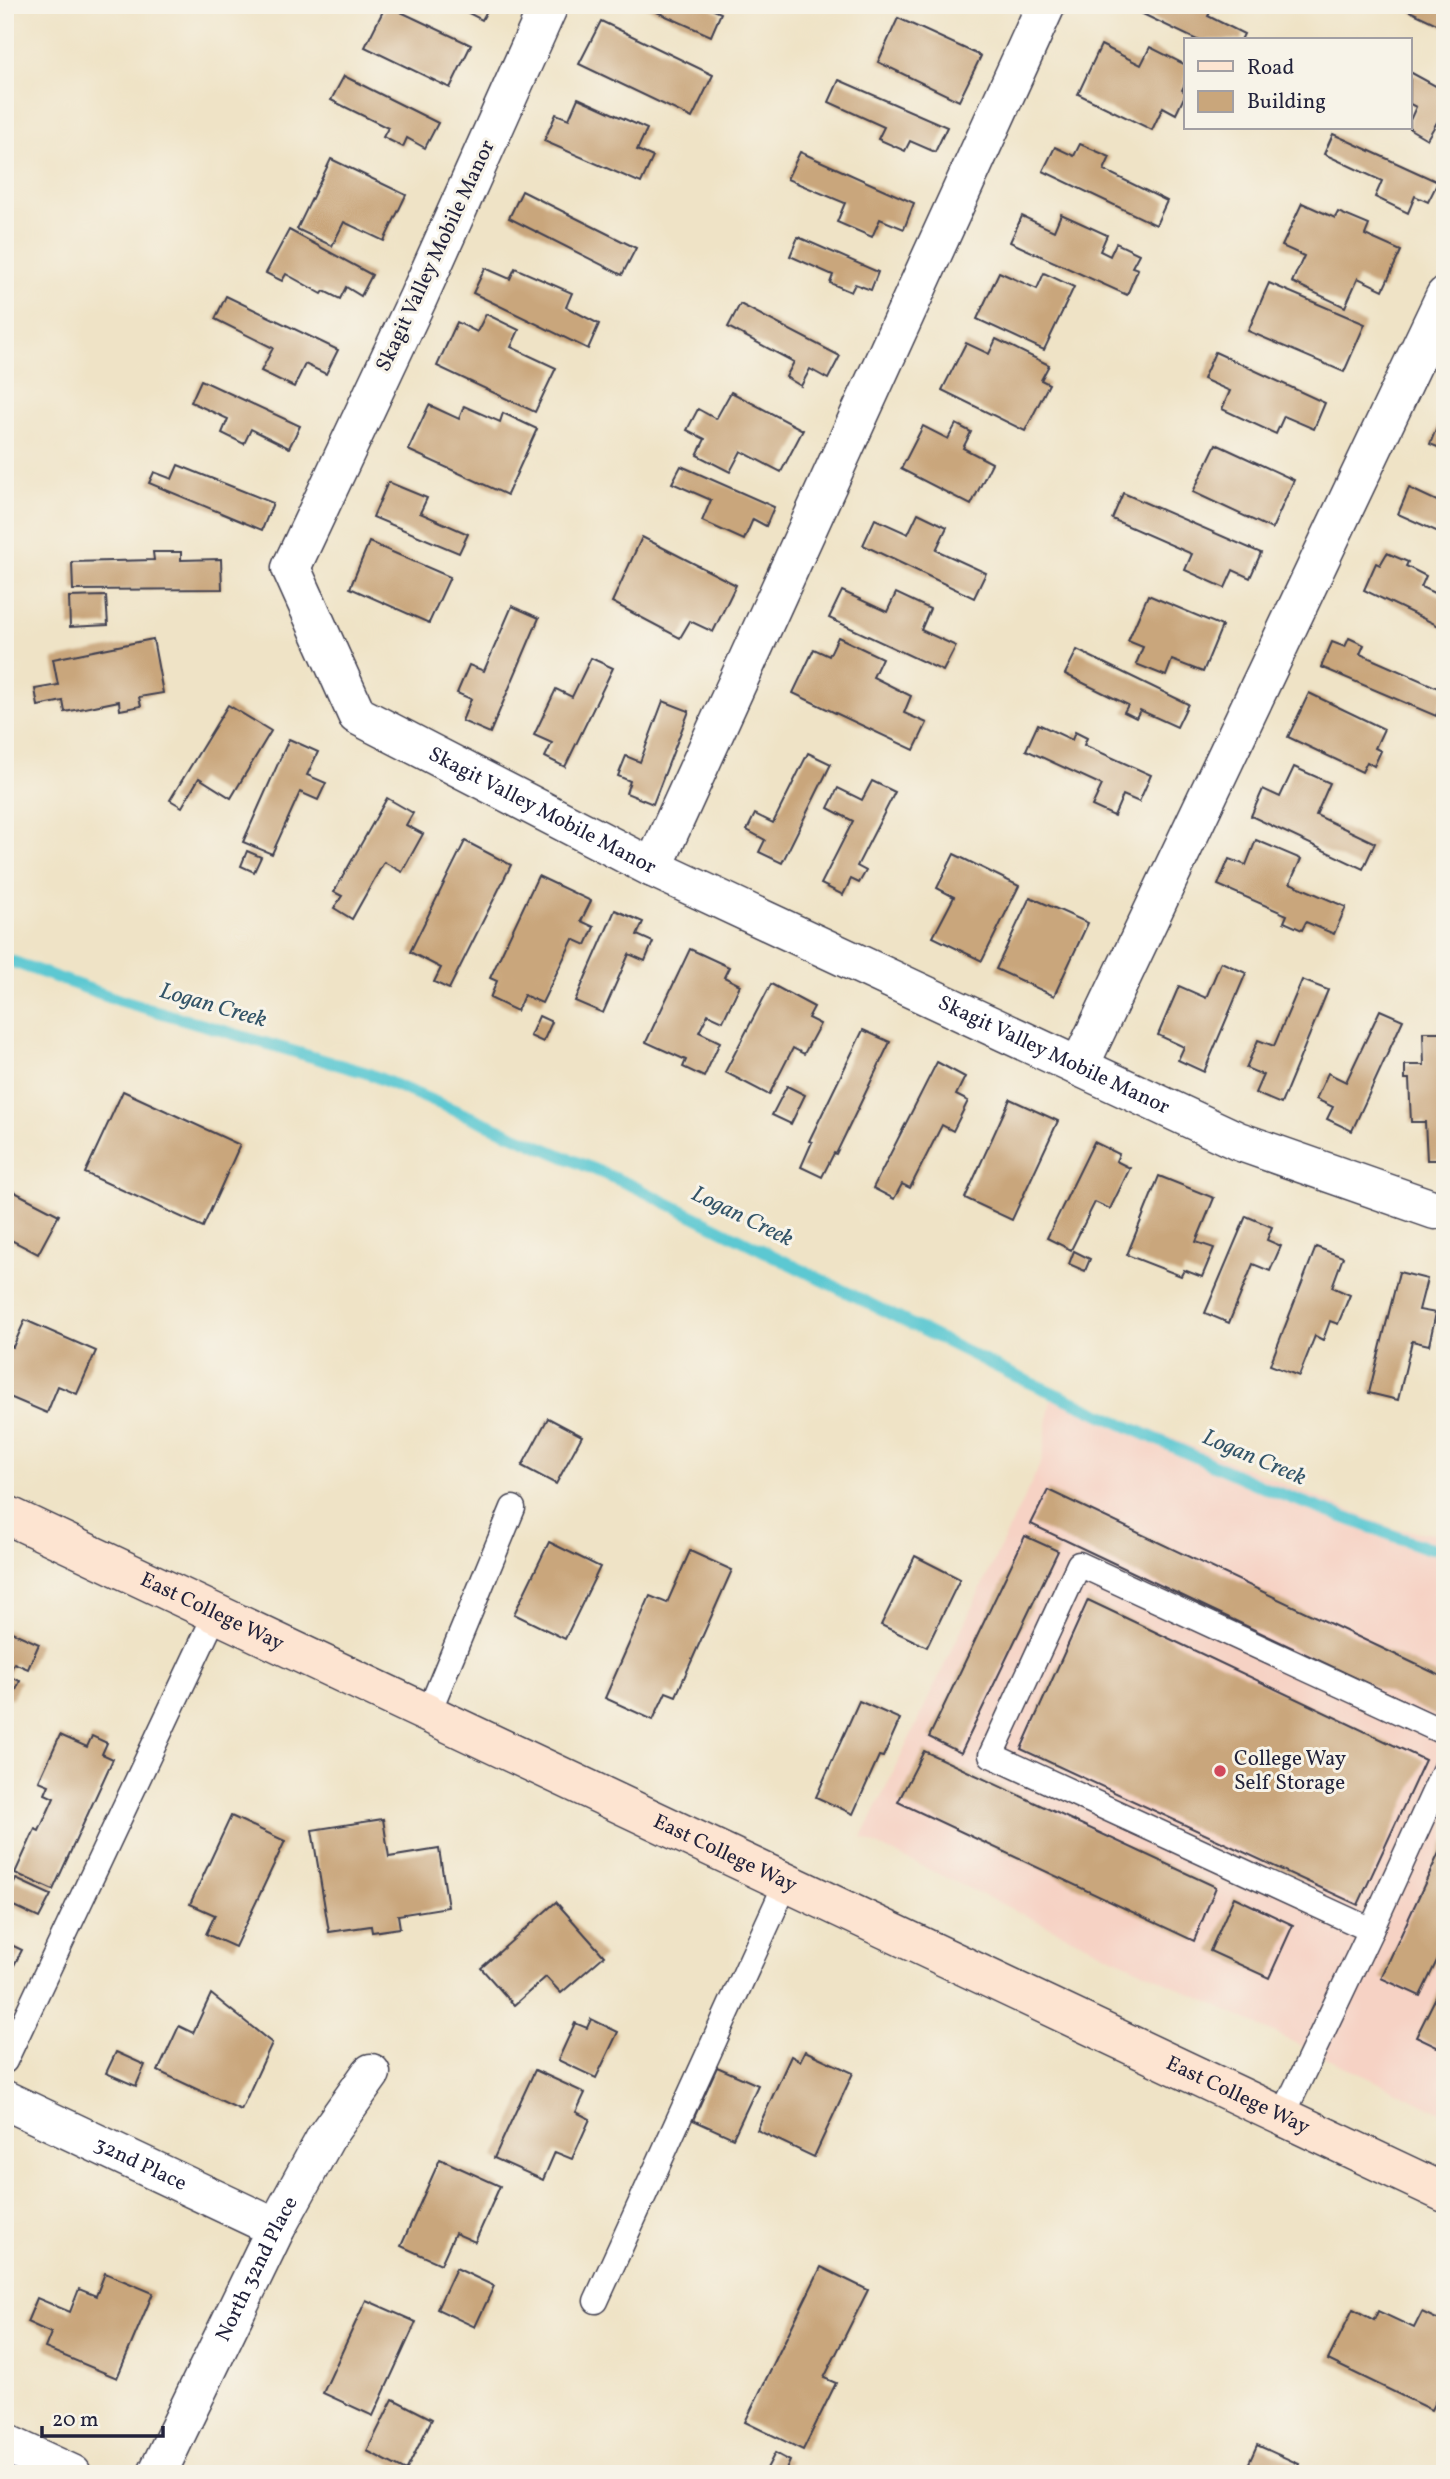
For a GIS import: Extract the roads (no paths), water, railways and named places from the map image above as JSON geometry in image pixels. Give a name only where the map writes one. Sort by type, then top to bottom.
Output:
[{"type":"main road","name":"East College Way","points":[[5,1514],[1445,2193]]},
{"type":"street","name":"Skagit Valley Mobile Manor","points":[[549,5],[418,298],[291,568],[357,715],[653,869],[1237,1141],[1435,1210],[1445,1208]]},
{"type":"street","points":[[653,869],[1046,5]]},
{"type":"street","points":[[1079,1067],[1445,296]]},
{"type":"street","name":"North 32nd Place","points":[[157,2474],[276,2228],[327,2135],[371,2073]]},
{"type":"street","name":"32nd Place","points":[[5,2100],[276,2228]]},
{"type":"street","points":[[5,2443],[72,2474]]},
{"type":"lane","points":[[428,1714],[513,1508]]},
{"type":"lane","points":[[1371,1930],[990,1755],[1079,1564],[1445,1733]]},
{"type":"lane","points":[[5,2061],[216,1614]]},
{"type":"lane","points":[[1282,2117],[1445,1768]]},
{"type":"lane","points":[[596,2301],[786,1883]]},
{"type":"waterway","name":"Logan Creek","points":[[5,959],[122,1001],[367,1073],[633,1186],[1009,1373],[1267,1489],[1427,1548],[1445,1548]]},
{"type":"place","name":"College Way Self Storage","points":[[1220,1771]]}]
